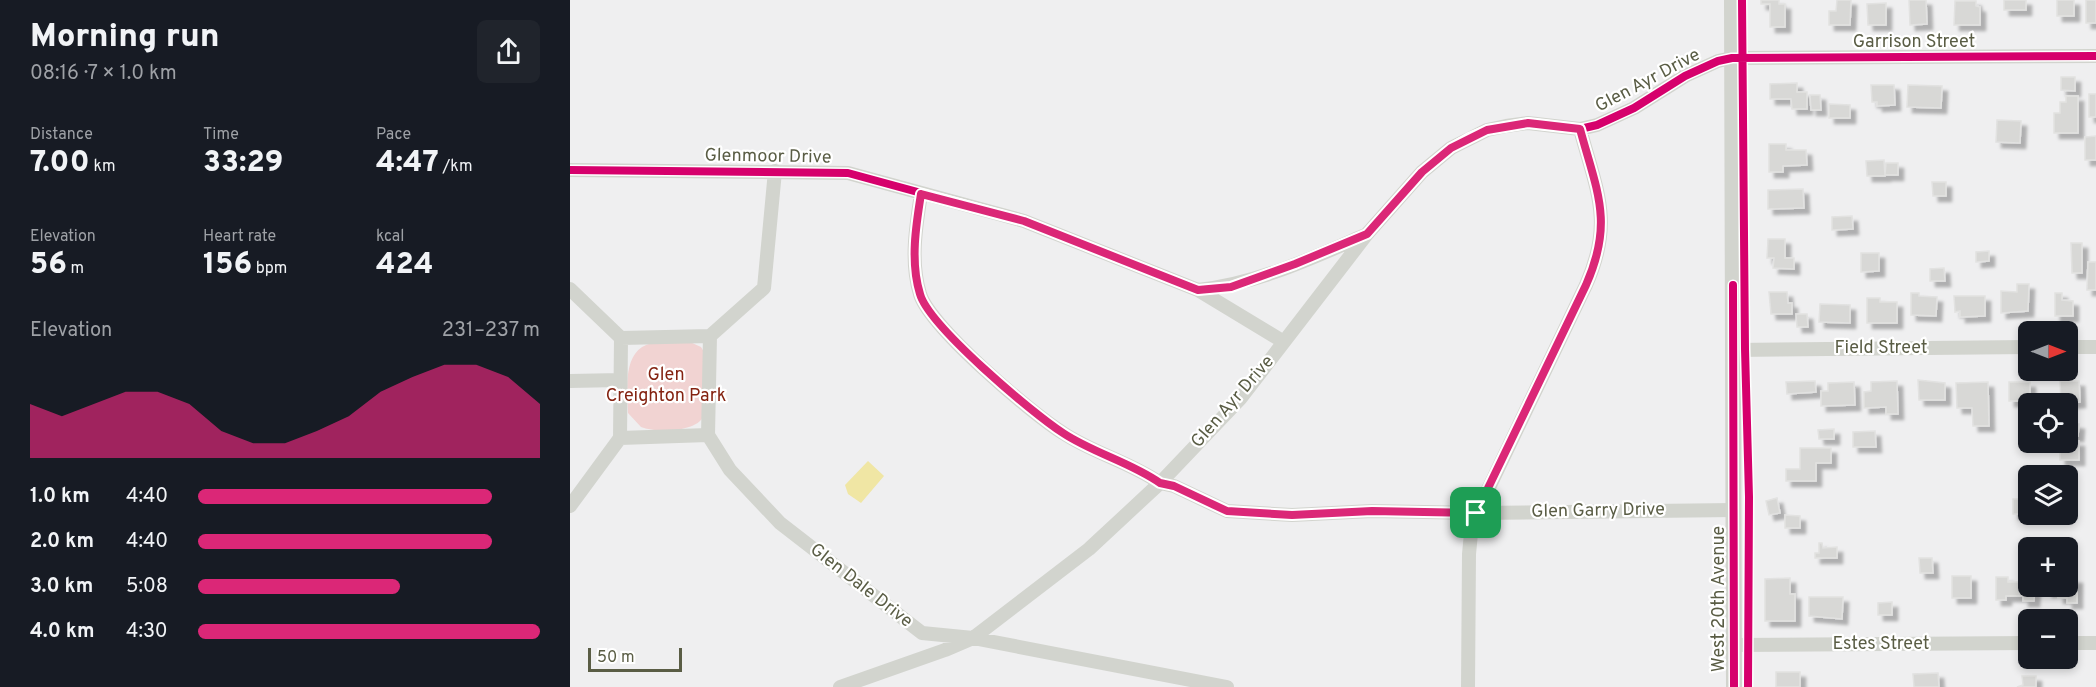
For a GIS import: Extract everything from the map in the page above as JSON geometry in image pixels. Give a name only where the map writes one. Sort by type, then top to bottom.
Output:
[{"type":"street","name":"West 20th Avenue","points":[[1732,0],[1734,687]]},
{"type":"street","name":"Garrison Street","points":[[1732,58],[2096,56]]},
{"type":"street","name":"Glen Ayr Drive","points":[[840,687],[945,651],[973,638],[1089,549],[1160,483],[1240,399],[1367,234],[1422,172],[1451,148],[1487,130],[1528,123],[1580,129],[1615,118],[1685,76],[1718,61],[1732,58]]},
{"type":"street","points":[[1468,687],[1469,554],[1472,523],[1586,285],[1600,249],[1603,233],[1601,210],[1580,129]]},
{"type":"street","name":"Glenmoor Drive","points":[[570,170],[848,173],[1024,221],[1198,290],[1284,342]]},
{"type":"street","points":[[570,289],[621,338],[710,336],[764,288],[775,171]]},
{"type":"street","name":"Glen Garry Drive","points":[[921,194],[915,276],[920,297],[952,338],[994,377],[1063,434],[1160,483],[1174,486],[1227,511],[1292,515],[1372,511],[1476,513],[1734,510]]},
{"type":"street","points":[[1198,290],[1231,287],[1295,264],[1367,234]]},
{"type":"street","points":[[620,438],[708,435],[710,336]]},
{"type":"street","points":[[570,506],[620,438],[621,338]]},
{"type":"street","name":"Field Street","points":[[1734,350],[2018,347]]},
{"type":"street","points":[[2078,347],[2096,347]]},
{"type":"street","points":[[570,381],[620,380]]},
{"type":"street","name":"Glen Dale Drive","points":[[708,435],[730,470],[780,523],[922,633],[973,638],[1227,687]]},
{"type":"street","name":"Estes Street","points":[[1734,645],[2018,643]]},
{"type":"street","points":[[2078,643],[2096,643]]},
{"type":"green space","name":"Glen Creighton Park","points":[[690,342],[701,347],[704,352],[703,417],[692,426],[675,430],[641,427],[628,413],[628,372],[635,354],[642,347],[652,343]]},
{"type":"shaded area","points":[[868,461],[884,476],[861,503],[848,494],[845,485]]},
{"type":"building","points":[[1761,0],[1779,0],[1779,4],[1785,4],[1785,27],[1770,27],[1770,4],[1761,4]]},
{"type":"building","points":[[1837,0],[1851,0],[1850,25],[1829,25],[1829,11],[1836,11]]},
{"type":"building","points":[[1909,0],[1926,0],[1927,24],[1910,25]]},
{"type":"building","points":[[2004,0],[2026,0],[2026,10],[2004,10]]},
{"type":"building","points":[[2057,0],[2074,0],[2074,16],[2057,16]]},
{"type":"building","points":[[2086,0],[2096,0],[2096,23],[2086,23]]},
{"type":"building","points":[[1955,1],[1976,1],[1976,6],[1980,7],[1980,25],[1954,25]]},
{"type":"building","points":[[1886,3],[1886,25],[1868,25],[1867,4]]},
{"type":"building","points":[[2061,77],[2075,77],[2075,91],[2061,90]]},
{"type":"building","points":[[1797,83],[1797,92],[1807,92],[1807,109],[1792,109],[1791,99],[1770,99],[1770,84]]},
{"type":"building","points":[[1871,85],[1894,85],[1895,105],[1877,106],[1877,102],[1872,102]]},
{"type":"building","points":[[1908,85],[1942,86],[1941,108],[1907,107]]},
{"type":"building","points":[[2089,94],[2096,94],[2096,117],[2089,117]]},
{"type":"building","points":[[1810,95],[1820,95],[1821,110],[1811,110]]},
{"type":"building","points":[[2066,96],[2078,96],[2078,133],[2054,133],[2054,113],[2060,113],[2060,102],[2066,102]]},
{"type":"building","points":[[1829,104],[1850,105],[1850,118],[1829,118]]},
{"type":"building","points":[[1997,120],[2021,121],[2020,143],[1996,142]]},
{"type":"building","points":[[2096,136],[2096,160],[2085,160],[2085,137]]},
{"type":"building","points":[[1769,144],[1786,144],[1786,150],[1806,150],[1807,165],[1783,166],[1783,172],[1769,172]]},
{"type":"building","points":[[1884,160],[1885,176],[1867,176],[1866,161]]},
{"type":"building","points":[[1886,163],[1898,163],[1898,175],[1885,175]]},
{"type":"building","points":[[1932,182],[1946,182],[1946,196],[1933,196]]},
{"type":"building","points":[[1803,189],[1804,208],[1768,209],[1768,190]]},
{"type":"building","points":[[1852,216],[1853,229],[1832,230],[1832,217]]},
{"type":"building","points":[[1768,239],[1785,239],[1785,258],[1794,258],[1794,269],[1773,268],[1774,258],[1767,258]]},
{"type":"building","points":[[2071,243],[2082,243],[2082,273],[2072,273]]},
{"type":"building","points":[[1989,251],[1989,261],[1976,262],[1976,252]]},
{"type":"building","points":[[1861,253],[1879,253],[1879,271],[1861,272]]},
{"type":"building","points":[[2088,262],[2096,262],[2096,290],[2087,290]]},
{"type":"building","points":[[1944,268],[1945,281],[1930,281],[1930,269]]},
{"type":"building","points":[[2017,284],[2029,284],[2028,311],[2001,313],[2001,291],[2017,292]]},
{"type":"building","points":[[1769,292],[1787,292],[1788,303],[1792,303],[1792,314],[1771,314]]},
{"type":"building","points":[[1911,293],[1937,297],[1936,316],[1911,315]]},
{"type":"building","points":[[2055,293],[2062,293],[2062,300],[2073,301],[2073,316],[2055,316]]},
{"type":"building","points":[[1954,296],[1985,296],[1985,316],[1960,317],[1960,311],[1955,312]]},
{"type":"building","points":[[1867,298],[1880,298],[1880,302],[1897,302],[1897,323],[1867,323]]},
{"type":"building","points":[[1820,304],[1850,305],[1850,323],[1819,322]]},
{"type":"building","points":[[1796,314],[1807,314],[1808,327],[1797,327]]},
{"type":"building","points":[[1918,380],[1945,383],[1945,400],[1919,400]]},
{"type":"building","points":[[1815,381],[1816,392],[1787,394],[1786,382]]},
{"type":"building","points":[[1897,381],[1898,414],[1886,414],[1886,407],[1864,408],[1864,392],[1871,391],[1871,382]]},
{"type":"building","points":[[2060,381],[2079,381],[2080,402],[2078,402],[2078,393],[2061,393]]},
{"type":"building","points":[[1854,382],[1855,405],[1821,406],[1821,391],[1828,391],[1828,383]]},
{"type":"building","points":[[1988,382],[1989,426],[1973,426],[1972,408],[1957,408],[1956,383]]},
{"type":"building","points":[[2009,382],[2030,382],[2030,393],[2018,393],[2018,401],[2009,401]]},
{"type":"building","points":[[1834,429],[1834,439],[1819,439],[1818,430]]},
{"type":"building","points":[[1875,431],[1876,447],[1853,447],[1853,432]]},
{"type":"building","points":[[2079,441],[2079,460],[2060,460],[2060,453],[2078,453]]},
{"type":"building","points":[[1800,448],[1831,448],[1831,463],[1816,463],[1816,481],[1786,481],[1786,469],[1800,469]]},
{"type":"building","points":[[1777,498],[1780,513],[1769,515],[1766,501]]},
{"type":"building","points":[[2013,499],[2018,499],[2018,514],[2013,514]]},
{"type":"building","points":[[1785,515],[1800,516],[1800,528],[1785,528]]},
{"type":"building","points":[[1819,543],[1822,543],[1823,548],[1837,547],[1837,558],[1815,558],[1815,553],[1819,553]]},
{"type":"building","points":[[1919,558],[1932,558],[1933,573],[1920,573]]},
{"type":"building","points":[[1952,576],[1971,576],[1971,598],[1952,598]]},
{"type":"building","points":[[1996,577],[2008,577],[2008,582],[2018,582],[2018,596],[2006,596],[2006,600],[1996,600]]},
{"type":"building","points":[[1790,578],[1790,594],[1795,594],[1795,621],[1765,621],[1765,579]]},
{"type":"building","points":[[1809,597],[1843,597],[1842,619],[1809,616]]},
{"type":"building","points":[[2023,597],[2034,597],[2034,601],[2023,601]]},
{"type":"building","points":[[2077,597],[2077,603],[2067,603],[2067,598],[2058,598]]},
{"type":"building","points":[[1892,602],[1892,615],[1878,615],[1878,603]]},
{"type":"building","points":[[1776,672],[1800,672],[1800,687],[1776,687]]},
{"type":"building","points":[[1938,673],[1939,687],[1914,687],[1913,674]]},
{"type":"building","points":[[2022,676],[2036,676],[2036,687],[2017,687],[2023,685]]},
{"type":"cycle path","points":[[1742,0],[1745,349],[1749,497],[1748,687]]},
{"type":"cycle path","points":[[570,170],[848,173],[1024,221],[1198,290],[1231,287],[1295,264],[1367,234],[1422,172],[1451,148],[1470,137],[1487,130],[1528,123],[1580,129],[1597,125],[1634,108],[1685,76],[1718,61],[1732,58],[2096,56]]},
{"type":"cycle path","points":[[1733,285],[1734,687]]},
{"type":"route","points":[[1528,123],[1580,129],[1601,210],[1603,233],[1600,249],[1596,263],[1571,317],[1476,513],[1372,511],[1292,515],[1227,511],[1174,486],[1160,483],[1149,475],[1063,434],[994,377],[952,338],[920,297],[915,276],[915,254],[921,194],[1024,221],[1198,290],[1231,287],[1295,264],[1367,234],[1422,172],[1451,148],[1470,137],[1487,130],[1528,123]]}]
